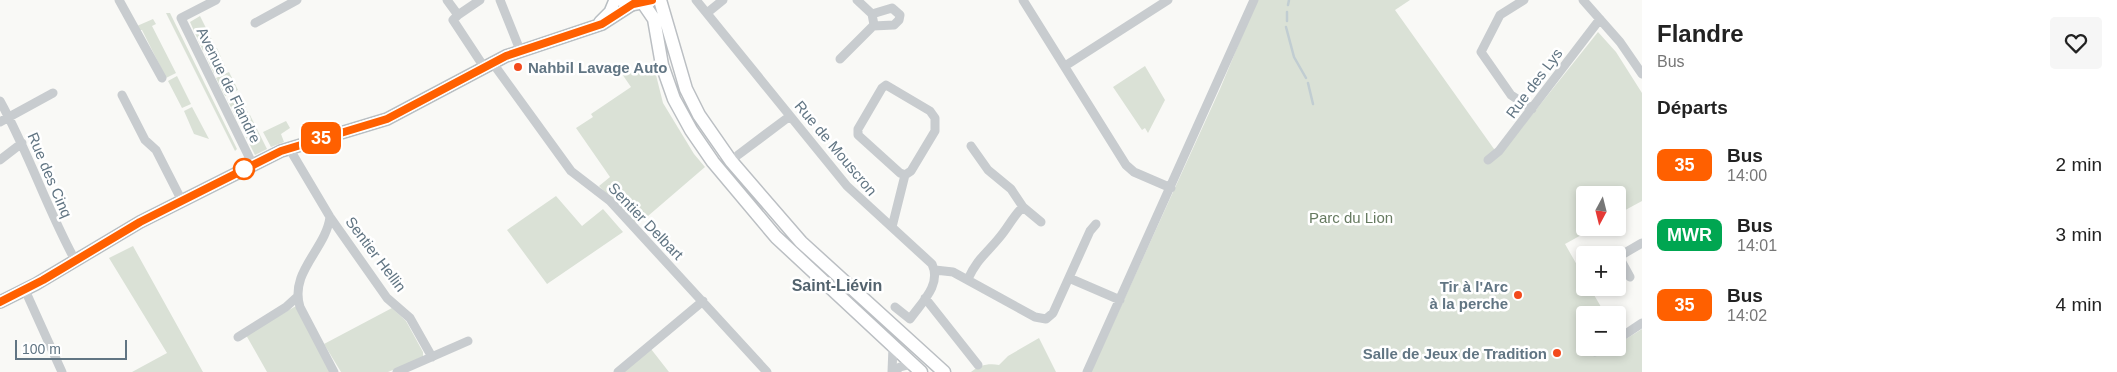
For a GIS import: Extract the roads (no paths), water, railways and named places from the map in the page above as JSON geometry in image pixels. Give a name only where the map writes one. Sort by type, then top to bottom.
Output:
[{"type":"main road","points":[[588,28],[607,16],[615,0]]},
{"type":"main road","points":[[660,0],[686,89],[699,115],[731,161],[801,242],[944,372]]},
{"type":"main road","points":[[0,302],[182,201],[289,148],[387,119],[520,50],[612,20],[637,2],[655,23],[662,65],[674,99],[686,122],[709,156],[776,238],[917,368]]},
{"type":"street","points":[[119,0],[162,78]]},
{"type":"street","name":"Avenue de Flandre","points":[[216,0],[181,18],[253,165]]},
{"type":"street","points":[[255,23],[297,0]]},
{"type":"street","points":[[447,0],[458,15],[480,0]]},
{"type":"street","points":[[500,0],[520,50]]},
{"type":"street","name":"Rue de Mouscron","points":[[696,0],[847,186],[928,259],[935,270]]},
{"type":"street","points":[[707,13],[723,0]]},
{"type":"street","points":[[840,59],[873,26],[872,14],[857,0]]},
{"type":"street","points":[[1023,0],[1126,165],[1134,172],[1170,188]]},
{"type":"street","points":[[1065,66],[1168,0]]},
{"type":"street","points":[[1524,0],[1500,15],[1481,52],[1511,95],[1532,109]]},
{"type":"street","points":[[1583,0],[1626,49],[1642,74]]},
{"type":"street","points":[[1087,372],[1253,2]]},
{"type":"street","points":[[872,14],[892,8],[900,15],[899,20],[894,25],[873,26]]},
{"type":"street","name":"Sentier Delbart","points":[[458,15],[453,20],[571,171],[605,196],[704,301],[767,372]]},
{"type":"street","name":"Rue des Lys","points":[[1488,160],[1499,151],[1600,19]]},
{"type":"street","points":[[892,227],[905,175],[911,171],[930,139],[936,122],[930,111],[886,85],[882,88],[858,129],[858,135],[900,173],[905,175]]},
{"type":"street","points":[[0,122],[53,93]]},
{"type":"street","points":[[122,95],[145,140],[156,150],[182,201]]},
{"type":"street","name":"Rue des Cinq","points":[[0,101],[22,143],[49,208],[75,260]]},
{"type":"street","points":[[738,155],[790,116]]},
{"type":"street","points":[[0,160],[22,143]]},
{"type":"street","points":[[971,146],[988,170],[1015,194],[1023,207],[1041,222]]},
{"type":"street","name":"Sentier Hellin","points":[[289,148],[330,217],[388,298],[410,318],[432,357]]},
{"type":"street","points":[[968,279],[981,256],[998,239],[1009,222],[1023,207]]},
{"type":"street","name":"Sentier Hellin","points":[[297,297],[300,279],[309,260],[326,234],[330,217]]},
{"type":"street","points":[[895,307],[910,319],[933,285],[935,270],[948,270],[1042,320],[1048,318],[1053,313],[1090,231],[1096,224]]},
{"type":"street","points":[[1626,253],[1642,244]]},
{"type":"street","points":[[1626,270],[1630,277]]},
{"type":"street","points":[[1069,278],[1120,300]]},
{"type":"street","points":[[24,290],[62,372]]},
{"type":"street","points":[[238,337],[286,308],[297,297],[300,307],[334,372]]},
{"type":"street","points":[[925,298],[978,365]]},
{"type":"street","points":[[618,372],[704,301]]},
{"type":"street","points":[[1626,334],[1642,323]]},
{"type":"street","points":[[397,372],[468,341]]},
{"type":"street","points":[[893,347],[893,372]]},
{"type":"street","points":[[893,372],[900,367],[917,368]]},
{"type":"waterway","points":[[1288,5],[1289,0]]},
{"type":"waterway","points":[[1287,12],[1287,21]]},
{"type":"waterway","points":[[1286,27],[1294,57],[1306,78]]},
{"type":"waterway","points":[[1308,83],[1313,104]]},
{"type":"place","name":"Nahbil Lavage Auto","points":[[518,67]]},
{"type":"place","name":"Tir à l'Arc à la perche","points":[[1518,295]]},
{"type":"place","name":"Salle de Jeux de Tradition","points":[[1557,353]]},
{"type":"district","name":"Saint-Liévin","points":[[837,285]]},
{"type":"park label","name":"Parc du Lion","points":[[1351,217]]}]
